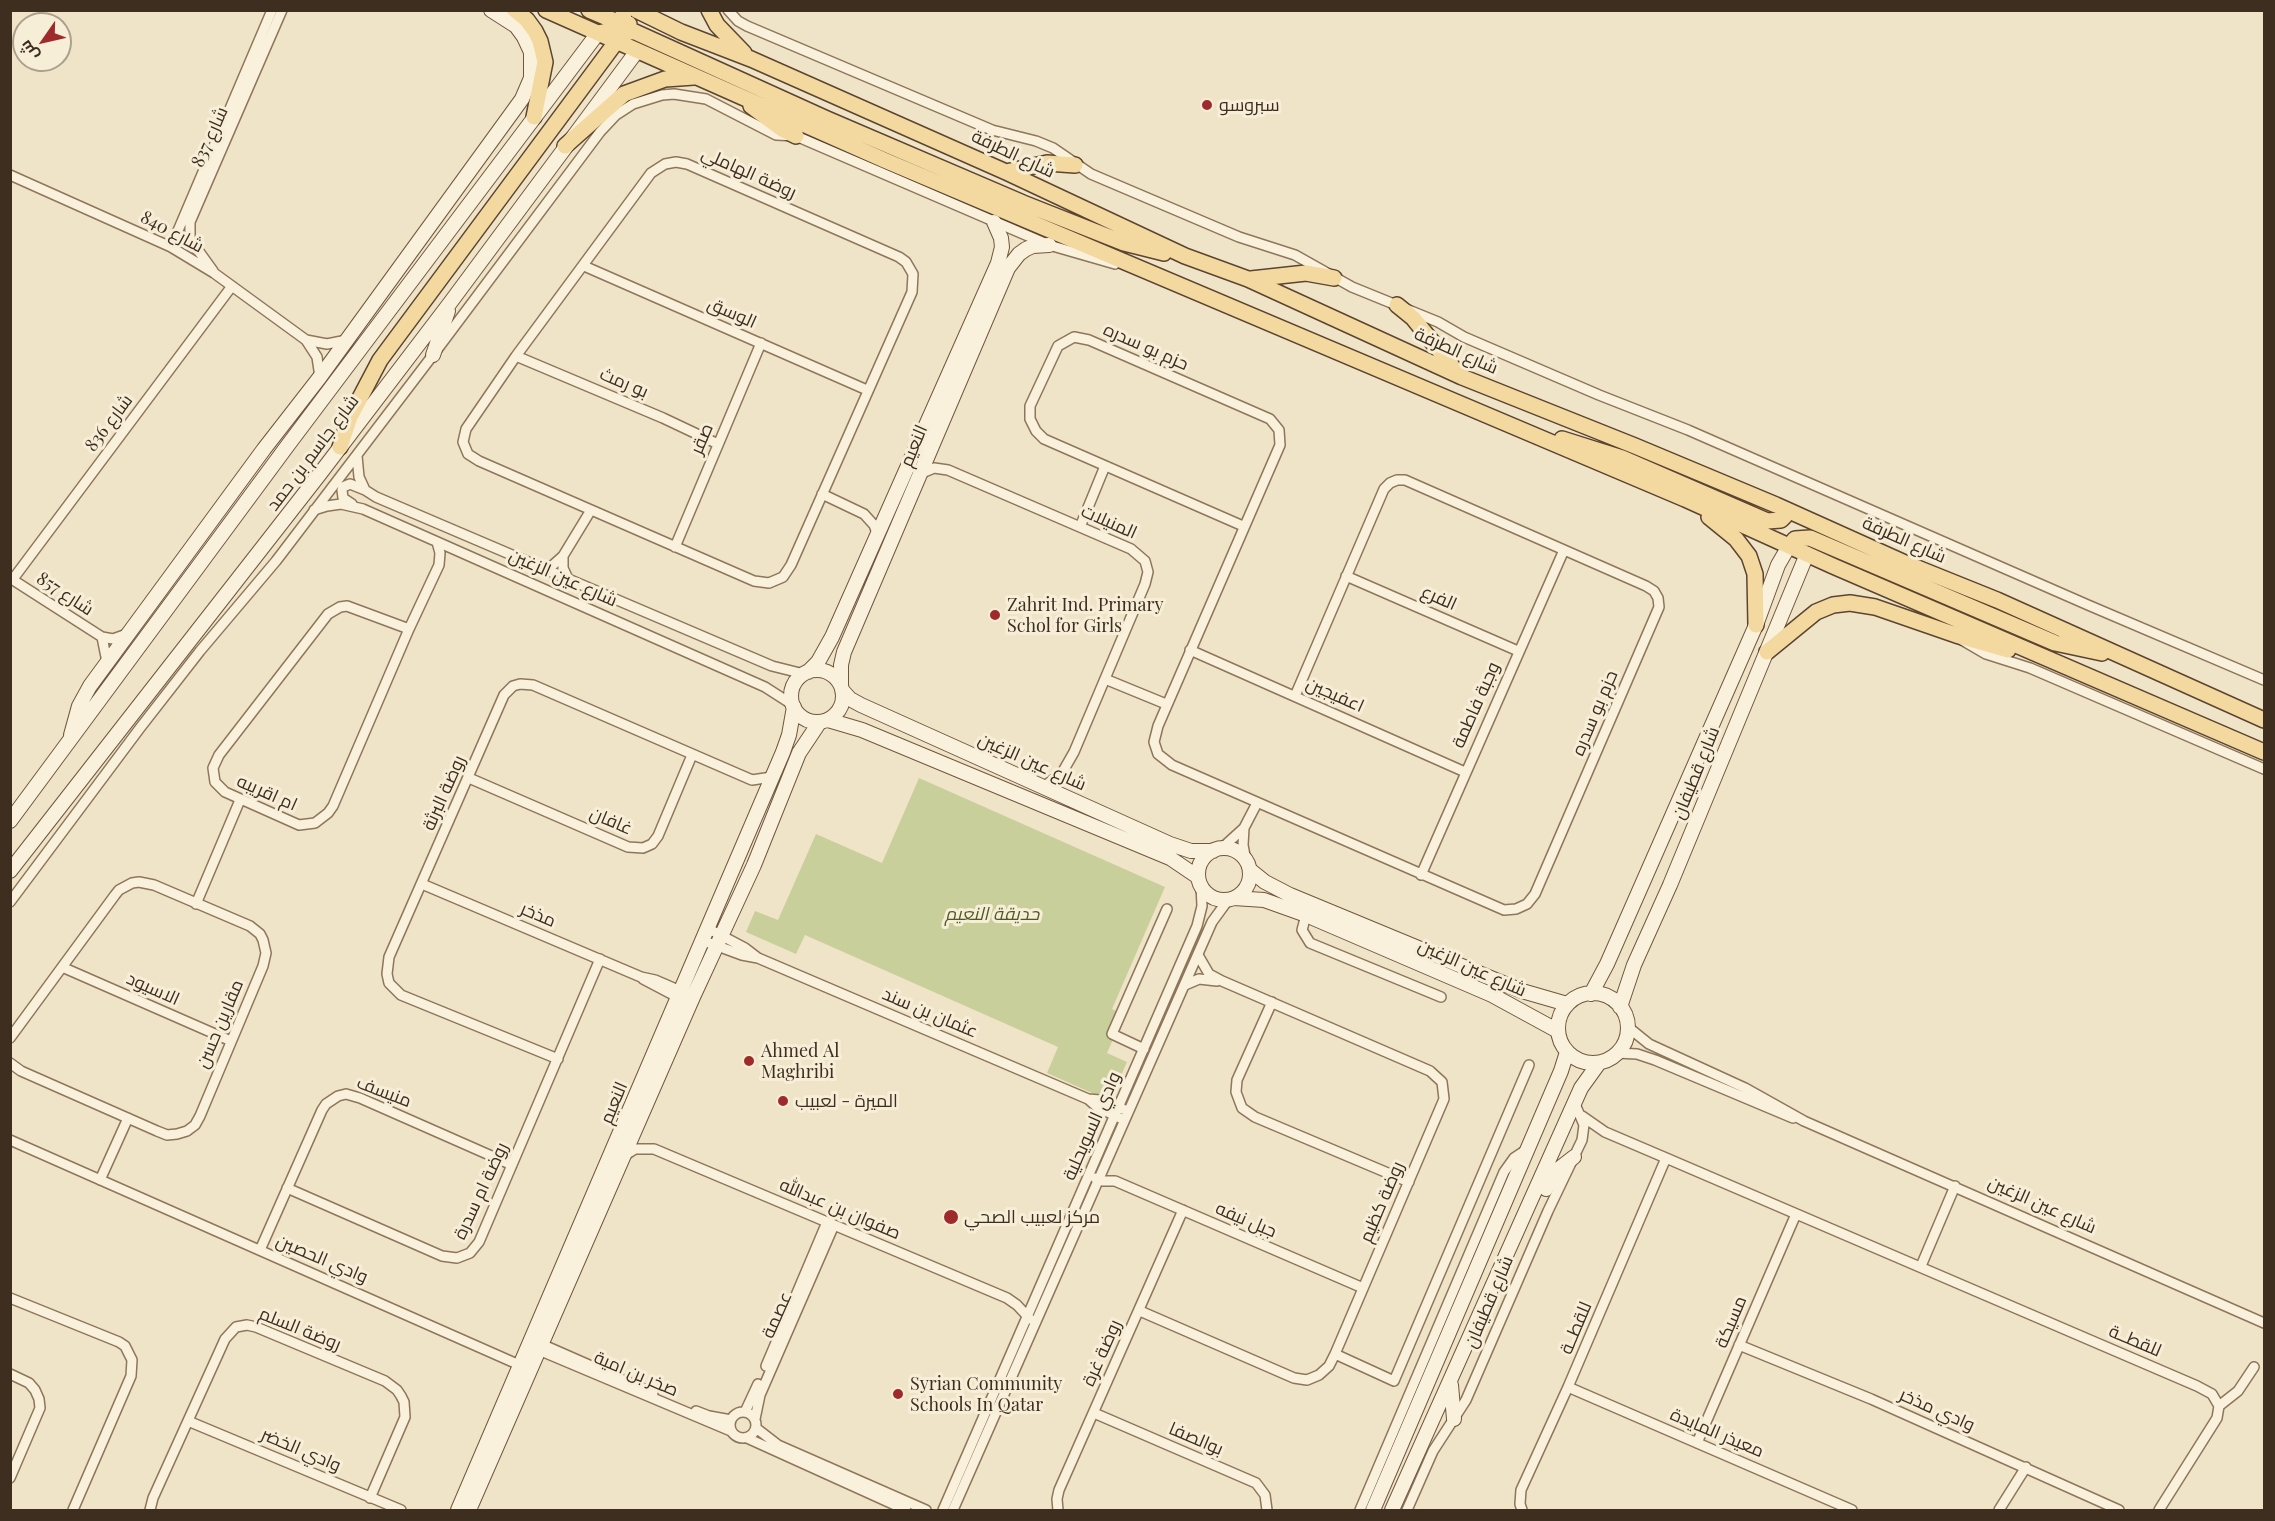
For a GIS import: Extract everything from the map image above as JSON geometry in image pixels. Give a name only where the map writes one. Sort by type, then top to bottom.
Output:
[{"type":"main road","points":[[515,10],[535,31],[545,62],[534,117]]},
{"type":"main road","name":"شارع الطرفة","points":[[546,10],[598,33],[629,21],[661,15],[681,32],[751,59],[1006,172],[1185,256],[1248,279],[1462,376],[1787,510],[2265,720]]},
{"type":"main road","points":[[589,10],[629,21],[646,37],[806,110],[1023,203],[1124,243],[1185,256]]},
{"type":"main road","points":[[709,10],[717,26],[751,59]]},
{"type":"main road","points":[[598,33],[612,15]]},
{"type":"main road","points":[[636,51],[661,15]]},
{"type":"main road","points":[[340,447],[350,417],[380,360],[629,21]]},
{"type":"main road","name":"شارع الطرفة","points":[[629,21],[636,51],[1138,269],[1254,315],[1685,499],[1789,546]]},
{"type":"main road","points":[[565,146],[624,94],[665,79],[697,76]]},
{"type":"main road","points":[[737,95],[764,117],[796,136]]},
{"type":"main road","points":[[1006,172],[1047,163],[1076,165]]},
{"type":"main road","points":[[1248,279],[1306,273],[1334,278]]},
{"type":"main road","points":[[1397,304],[1420,325],[1444,357],[1462,376]]},
{"type":"main road","points":[[1521,430],[1568,440],[1610,454],[1770,522],[1783,518],[1787,510]]},
{"type":"main road","points":[[1685,499],[1730,533],[1749,556],[1755,574],[1756,625]]},
{"type":"main road","points":[[1803,517],[1811,531],[1810,547]]},
{"type":"main road","points":[[1789,546],[1799,538],[1810,547],[2045,658],[2265,752]]},
{"type":"main road","points":[[1810,547],[2055,643],[2088,651],[2118,654]]},
{"type":"main road","points":[[1767,652],[1812,615],[1828,607],[1844,603],[1875,607],[1956,635],[2045,658]]},
{"type":"street","name":"شارع 837","points":[[171,247],[272,10]]},
{"type":"street","name":"شارع 837","points":[[214,273],[190,239],[190,222],[282,10]]},
{"type":"street","name":"شارع جاسم بن حمد","points":[[70,740],[79,706],[90,686],[369,311],[522,99],[531,78],[531,52],[516,26],[491,10]]},
{"type":"street","name":"شارع الطرفة","points":[[728,10],[738,21],[747,26],[992,130],[1045,144],[1091,174],[1239,237],[1309,261],[1352,287],[1438,322],[1464,337],[1599,395],[1688,430],[2265,680]]},
{"type":"street","name":"شارع جاسم بن حمد","points":[[10,821],[598,33]]},
{"type":"street","name":"شارع جاسم بن حمد","points":[[10,872],[450,303],[636,51]]},
{"type":"street","name":"شارع الطرفة","points":[[645,99],[674,93],[693,95],[722,105],[776,135],[796,136],[1049,246],[1138,269]]},
{"type":"street","name":"شارع جاسم بن حمد","points":[[10,902],[146,720],[358,454],[600,132],[623,110],[645,99]]},
{"type":"street","name":"روضة الهاملي","points":[[676,162],[687,164],[895,255],[903,259],[912,270],[913,288],[788,572],[777,581],[762,583],[754,581],[479,461],[473,458],[465,448],[463,435],[466,429],[516,356],[584,266],[651,173],[660,166],[676,162]]},
{"type":"street","name":"شارع 840","points":[[10,175],[171,247],[214,273],[306,339],[327,344],[347,340]]},
{"type":"street","name":"النعيم","points":[[806,673],[818,662],[829,644],[998,263],[1002,247],[994,222]]},
{"type":"street","name":"النعيم","points":[[841,688],[841,665],[844,652],[1008,268],[1026,249],[1033,246],[1049,246]]},
{"type":"street","name":"الوسق","points":[[584,266],[867,390]]},
{"type":"street","name":"شارع 836","points":[[12,579],[232,286]]},
{"type":"street","points":[[369,311],[401,295]]},
{"type":"street","points":[[433,355],[450,303]]},
{"type":"street","name":"حزم بو سدره","points":[[1243,526],[1044,439],[1036,431],[1030,419],[1030,406],[1055,350],[1074,337],[1089,340],[1270,419],[1275,424],[1281,438],[1280,445],[1166,704],[1154,742],[1155,749],[1161,758],[1257,803],[1504,910],[1516,909],[1527,904],[1535,894],[1659,607],[1658,598],[1654,591],[1646,586],[1405,480],[1397,480],[1384,489],[1295,696]]},
{"type":"street","name":"شارع 840","points":[[306,339],[317,357],[320,377]]},
{"type":"street","name":"صقر","points":[[675,547],[761,343]]},
{"type":"street","name":"بو رمث","points":[[516,356],[663,418],[718,444]]},
{"type":"street","points":[[266,476],[271,455],[291,427],[299,404]]},
{"type":"street","points":[[358,454],[357,469],[365,490]]},
{"type":"street","points":[[1080,527],[1105,466]]},
{"type":"street","name":"المنيلات","points":[[922,473],[939,468],[972,481],[1137,552],[1147,566],[1145,584],[1067,766],[1043,787]]},
{"type":"street","points":[[355,506],[343,498],[343,487],[350,484],[365,490]]},
{"type":"street","name":"شارع عين الزغين","points":[[365,490],[429,522],[772,666],[806,673]]},
{"type":"street","points":[[822,494],[864,514],[875,515],[889,509]]},
{"type":"street","name":"شارع عين الزغين","points":[[314,510],[334,505],[355,506],[765,687],[793,706]]},
{"type":"street","points":[[543,570],[554,565],[563,556],[591,510]]},
{"type":"street","points":[[864,514],[874,525],[878,535]]},
{"type":"street","points":[[437,542],[440,553],[439,565]]},
{"type":"street","points":[[1591,994],[1607,964],[1756,625],[1778,565],[1789,546]]},
{"type":"street","name":"شارع قطيفان","points":[[1620,1007],[1640,951],[1810,547]]},
{"type":"street","name":"وجبة فاطمة","points":[[1421,875],[1564,550]]},
{"type":"street","name":"ام اقريبه","points":[[409,629],[354,607],[340,607],[328,614],[215,761],[213,768],[215,782],[219,788],[240,800],[299,825],[315,823],[328,813],[439,565],[458,551]]},
{"type":"street","points":[[563,556],[564,568],[569,581]]},
{"type":"street","name":"الفرع","points":[[1346,576],[1518,651]]},
{"type":"street","name":"شارع 857","points":[[12,579],[102,637],[113,639],[129,632]]},
{"type":"street","points":[[1956,635],[1966,644],[1986,654],[2030,668],[2265,769]]},
{"type":"street","name":"شارع 857","points":[[102,637],[107,662]]},
{"type":"street","name":"اعفيجين","points":[[1190,650],[1465,772]]},
{"type":"street","points":[[821,670],[827,672],[833,675],[841,688],[842,704],[834,716],[824,721],[804,719],[793,706],[791,698],[794,684],[806,673],[821,670]]},
{"type":"street","points":[[1105,679],[1166,704]]},
{"type":"street","name":"روضة البرثة","points":[[558,1059],[401,995],[389,982],[387,965],[504,695],[513,686],[533,685],[752,780]]},
{"type":"street","name":"شارع عين الزغين","points":[[841,688],[850,699],[861,705],[1176,847],[1198,852],[1217,850]]},
{"type":"street","name":"النعيم","points":[[535,1345],[712,938],[763,798],[787,743],[793,706]]},
{"type":"street","name":"النعيم","points":[[712,938],[757,860],[799,753],[824,721]]},
{"type":"street","name":"شارع عين الزغين","points":[[824,721],[862,730],[1170,858],[1200,881]]},
{"type":"street","name":"غافان","points":[[469,778],[628,847],[643,848],[652,844],[658,836],[692,755]]},
{"type":"street","points":[[763,798],[752,780],[772,777]]},
{"type":"street","points":[[196,904],[240,800]]},
{"type":"street","points":[[1244,828],[1243,845],[1250,877],[1245,890],[1231,899],[1215,898],[1209,895],[1200,881],[1203,859],[1244,828],[1257,803]]},
{"type":"street","points":[[1217,850],[1236,851],[1248,865]]},
{"type":"street","name":"شارع عين الزغين","points":[[1248,865],[1265,882],[1290,895],[1522,991],[1568,1005]]},
{"type":"street","name":"وادي السويحلية","points":[[943,1510],[1197,926],[1202,906],[1200,881]]},
{"type":"street","name":"مقارين حسن","points":[[10,1038],[114,895],[125,885],[147,882],[250,926],[260,934],[266,946],[263,966],[200,1116],[195,1125],[187,1131],[167,1135],[21,1071],[10,1063]]},
{"type":"street","name":"مذخر","points":[[422,884],[641,977],[655,980],[686,998]]},
{"type":"street","name":"شارع عين الزغين","points":[[1231,899],[1264,900],[1306,915],[1492,995],[1558,1031]]},
{"type":"street","name":"وادي السويحلية","points":[[953,1510],[1212,922],[1231,899]]},
{"type":"street","points":[[1144,1049],[1112,1034],[1167,909]]},
{"type":"street","points":[[1306,915],[1302,930],[1310,943],[1441,998]]},
{"type":"street","name":"عثمان بن سند","points":[[712,938],[742,955],[758,958],[1088,1099],[1100,1100],[1127,1116]]},
{"type":"street","name":"روضة كظيم","points":[[1140,1311],[1300,1379],[1320,1375],[1329,1366],[1335,1354],[1444,1098],[1444,1090],[1437,1076],[1222,981],[1204,968],[1198,955]]},
{"type":"street","name":"روضة ام سدرة","points":[[287,1188],[442,1256],[464,1257],[476,1248],[600,959]]},
{"type":"street","name":"الاسيود","points":[[62,967],[231,1041]]},
{"type":"street","name":"روضة كظيم","points":[[1185,985],[1199,979],[1222,981]]},
{"type":"street","points":[[1591,994],[1609,997],[1620,1007],[1628,1028],[1625,1041],[1617,1053],[1599,1063],[1582,1061],[1567,1052],[1558,1031],[1560,1017],[1568,1005],[1580,996],[1591,994]]},
{"type":"street","name":"النعيم","points":[[458,1510],[624,1156],[686,998]]},
{"type":"street","points":[[1272,1002],[1237,1080],[1236,1092],[1242,1108],[1255,1117],[1409,1182]]},
{"type":"street","name":"شارع عين الزغين","points":[[1628,1028],[1649,1044],[1745,1088],[1804,1120],[2265,1323]]},
{"type":"street","name":"شارع قطيفان","points":[[1373,1510],[1528,1149],[1567,1052]]},
{"type":"street","name":"شارع عين الزغين","points":[[1617,1053],[1637,1054],[1649,1058],[1788,1116],[1804,1120]]},
{"type":"street","name":"شارع قطيفان","points":[[1392,1510],[1520,1227],[1578,1109],[1584,1083],[1599,1063]]},
{"type":"street","points":[[1335,1354],[1394,1381],[1529,1065]]},
{"type":"street","name":"منيسف","points":[[260,1250],[326,1104],[339,1096],[346,1094],[360,1098],[512,1165]]},
{"type":"street","points":[[1578,1109],[1584,1125],[1584,1133]]},
{"type":"street","name":"للقطــة","points":[[1578,1109],[1605,1132],[2197,1386],[2212,1394],[2218,1406]]},
{"type":"street","points":[[100,1180],[128,1118]]},
{"type":"street","name":"للقطــة","points":[[1584,1133],[1605,1132]]},
{"type":"street","name":"شارع قطيفان","points":[[1407,1510],[1433,1450],[1466,1400],[1584,1133]]},
{"type":"street","name":"وادي الحصين","points":[[10,1140],[525,1367]]},
{"type":"street","name":"صفوان بن عبدالله","points":[[624,1156],[635,1149],[654,1149],[1007,1298],[1017,1305],[1027,1318],[1036,1322]]},
{"type":"street","name":"شارع قطيفان","points":[[1359,1510],[1504,1172],[1514,1158],[1528,1149]]},
{"type":"street","points":[[1520,1227],[1536,1213],[1556,1171],[1574,1157]]},
{"type":"street","name":"للقطــة","points":[[1522,1510],[1521,1490],[1568,1387],[1666,1158]]},
{"type":"street","name":"جبل نيفه","points":[[1094,1164],[1115,1181]]},
{"type":"street","name":"جبل نيفه","points":[[1089,1175],[1098,1180],[1115,1181],[1363,1288]]},
{"type":"street","points":[[1920,1266],[1955,1186]]},
{"type":"street","name":"روضة غرة","points":[[1058,1510],[1059,1490],[1183,1210]]},
{"type":"street","name":"مسيكة","points":[[1697,1443],[1796,1214]]},
{"type":"street","name":"عصمة","points":[[745,1412],[831,1223]]},
{"type":"street","name":"عصمة","points":[[755,1424],[760,1395],[831,1223]]},
{"type":"street","points":[[10,1298],[118,1342],[125,1346],[132,1360],[131,1376],[73,1510]]},
{"type":"street","name":"روضة السلم","points":[[150,1510],[153,1498],[228,1334],[236,1327],[246,1325],[267,1331],[385,1382],[397,1390],[405,1410],[403,1424],[370,1498]]},
{"type":"street","name":"صخر بن امية","points":[[535,1345],[703,1414],[731,1420]]},
{"type":"street","name":"صخر بن امية","points":[[535,1345],[731,1431]]},
{"type":"street","name":"وادي مذخر","points":[[1739,1345],[1870,1399],[2119,1510]]},
{"type":"street","name":"النعيم","points":[[469,1510],[525,1367]]},
{"type":"street","points":[[2159,1510],[2217,1418],[2218,1406],[2238,1391],[2254,1367]]},
{"type":"street","points":[[10,1374],[29,1383],[39,1399],[40,1408],[10,1478]]},
{"type":"street","points":[[1450,1383],[1454,1419]]},
{"type":"street","name":"معيذر المايدة","points":[[1568,1387],[1852,1510]]},
{"type":"street","points":[[906,1510],[747,1438],[740,1438],[731,1431],[731,1420],[736,1414],[745,1412],[778,1445],[926,1510]]},
{"type":"street","name":"بوالصفا","points":[[1094,1413],[1256,1483],[1265,1495],[1267,1510]]},
{"type":"street","name":"وادي الخضر","points":[[188,1420],[400,1510]]},
{"type":"street","points":[[747,1438],[753,1434],[755,1424]]},
{"type":"street","points":[[1999,1510],[2026,1467]]},
{"type":"green space","name":"حديقة النعيم","points":[[919,778],[1165,887],[1112,1009],[1124,1015],[1107,1053],[1127,1062],[1110,1101],[1047,1073],[1058,1047],[805,935],[796,954],[746,932],[755,911],[778,920],[816,834],[882,863]]},
{"type":"place","name":"سبروسو","points":[[1207,105]]},
{"type":"place","name":"Zahrit Ind. Primary Schol for Girls","points":[[995,615]]},
{"type":"place","name":"Ahmed Al Maghribi","points":[[749,1061]]},
{"type":"place","name":"الميرة - لعبيب","points":[[783,1101]]},
{"type":"place","name":"مركز لعبيب الصحي","points":[[951,1217]]},
{"type":"place","name":"Syrian Community Schools In Qatar","points":[[898,1394]]}]
